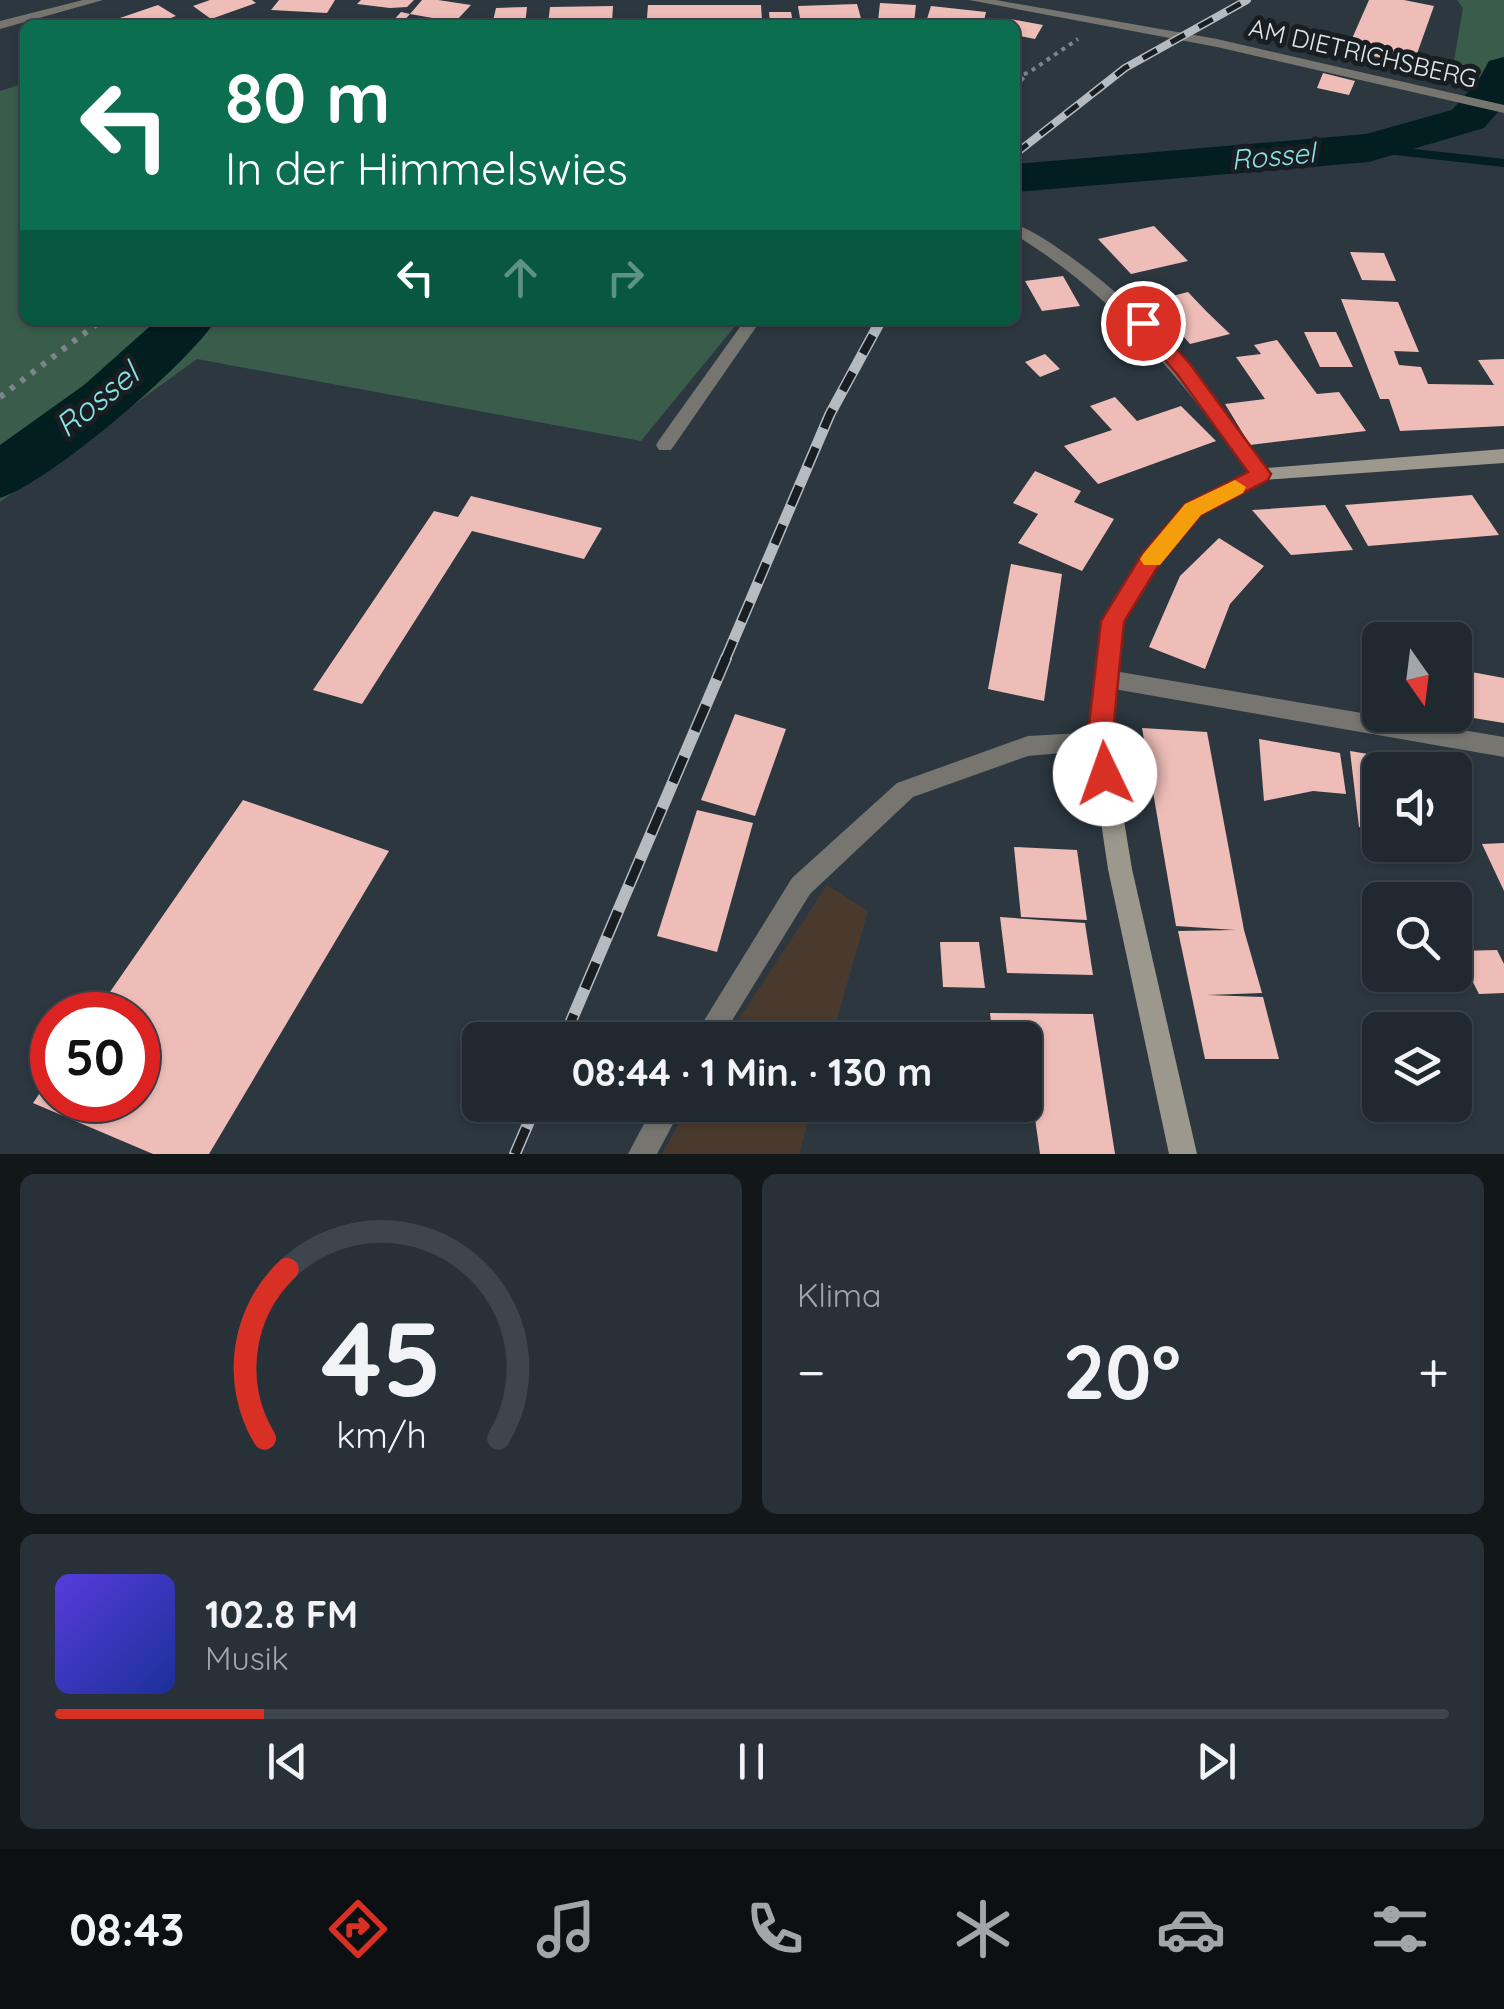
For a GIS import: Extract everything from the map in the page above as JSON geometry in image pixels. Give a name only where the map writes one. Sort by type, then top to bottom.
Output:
[{"type":"main road","points":[[1184,1154],[1120,869],[1100,742],[1112,621],[1150,560],[1193,509],[1261,474],[1504,456]]},
{"type":"street","points":[[15,0],[24,17]]},
{"type":"street","points":[[0,25],[97,0]]},
{"type":"street","name":"AM DIETRICHSBERG","points":[[984,1],[1104,22],[1504,109]]},
{"type":"street","points":[[1020,232],[1048,246],[1098,283],[1143,323],[1184,369],[1261,474]]},
{"type":"street","points":[[666,444],[749,325]]},
{"type":"street","points":[[1108,679],[1504,747]]},
{"type":"street","points":[[716,1022],[801,886],[905,790],[1028,746],[1100,742]]},
{"type":"street","points":[[642,1154],[660,1122]]},
{"type":"path","points":[[1020,82],[1104,22]]},
{"type":"path","points":[[1020,75],[1028,73]]},
{"type":"path","points":[[0,397],[95,325]]},
{"type":"shaded area","points":[[827,885],[868,911],[836,1022],[737,1022]]},
{"type":"shaded area","points":[[680,1122],[808,1122],[799,1154],[662,1154]]},
{"type":"green space","points":[[1457,0],[1504,0],[1504,97],[1450,84],[1463,8]]},
{"type":"green space","points":[[20,85],[20,325],[736,325],[641,441],[197,359],[0,502],[0,91]]},
{"type":"building","points":[[210,0],[256,3],[211,19],[193,6]]},
{"type":"building","points":[[279,0],[335,0],[327,13],[271,10]]},
{"type":"building","points":[[361,0],[414,0],[407,7],[390,8],[357,4]]},
{"type":"building","points":[[422,0],[471,5],[457,20],[410,14]]},
{"type":"building","points":[[1369,0],[1404,0],[1434,6],[1413,65],[1347,50]]},
{"type":"building","points":[[880,3],[916,5],[914,20],[878,20]]},
{"type":"building","points":[[857,4],[861,20],[800,20],[798,6]]},
{"type":"building","points":[[158,5],[176,16],[165,20],[114,20]]},
{"type":"building","points":[[648,5],[761,5],[762,20],[632,20],[647,18]]},
{"type":"building","points":[[613,6],[612,20],[548,20],[550,7]]},
{"type":"building","points":[[931,6],[986,12],[984,20],[927,20]]},
{"type":"building","points":[[527,7],[526,20],[493,20],[496,8]]},
{"type":"building","points":[[401,12],[410,14],[405,20],[394,20]]},
{"type":"building","points":[[769,12],[791,12],[792,20],[770,20]]},
{"type":"building","points":[[1020,21],[1043,25],[1035,39],[1020,36]]},
{"type":"building","points":[[1323,73],[1355,81],[1349,95],[1317,88]]},
{"type":"building","points":[[1154,226],[1188,261],[1131,274],[1098,239]]},
{"type":"building","points":[[1350,252],[1384,253],[1396,281],[1362,280]]},
{"type":"building","points":[[1063,276],[1080,306],[1042,311],[1025,281]]},
{"type":"building","points":[[1188,292],[1230,334],[1190,344],[1153,301]]},
{"type":"building","points":[[1341,299],[1398,302],[1419,352],[1394,351],[1399,365],[1421,367],[1428,384],[1494,385],[1478,360],[1504,359],[1504,426],[1400,431],[1389,399],[1380,399]]},
{"type":"building","points":[[1304,332],[1336,332],[1353,367],[1320,367]]},
{"type":"building","points":[[1277,340],[1317,394],[1339,392],[1366,431],[1250,445],[1225,404],[1265,399],[1236,357],[1261,354],[1254,345]]},
{"type":"building","points":[[1045,354],[1060,369],[1040,377],[1025,362]]},
{"type":"building","points":[[1115,397],[1137,421],[1181,406],[1216,441],[1098,484],[1064,446],[1112,430],[1090,406]]},
{"type":"building","points":[[1035,471],[1081,491],[1074,502],[1114,519],[1082,571],[1018,543],[1038,514],[1013,503]]},
{"type":"building","points":[[1472,495],[1499,535],[1368,546],[1345,505]]},
{"type":"building","points":[[471,496],[602,528],[584,559],[472,531],[362,704],[313,690],[434,511],[458,517]]},
{"type":"building","points":[[1325,505],[1353,550],[1291,555],[1252,510]]},
{"type":"building","points":[[1219,538],[1264,566],[1230,604],[1205,669],[1149,647],[1180,576]]},
{"type":"building","points":[[1011,564],[1062,574],[1044,701],[988,689]]},
{"type":"building","points":[[1472,672],[1504,678],[1504,723],[1472,718]]},
{"type":"building","points":[[735,714],[786,729],[755,816],[701,800]]},
{"type":"building","points":[[1142,728],[1207,732],[1244,930],[1262,993],[1207,995],[1263,997],[1279,1059],[1205,1059],[1178,931],[1235,930],[1176,926]]},
{"type":"building","points":[[1259,739],[1340,753],[1346,794],[1313,791],[1264,801]]},
{"type":"building","points":[[1350,751],[1362,753],[1362,827]]},
{"type":"building","points":[[243,800],[389,851],[209,1154],[153,1154],[78,1122],[160,1122],[160,992],[110,992]]},
{"type":"building","points":[[697,810],[753,823],[717,952],[657,936]]},
{"type":"building","points":[[1504,843],[1504,891],[1482,844]]},
{"type":"building","points":[[1014,847],[1077,850],[1087,920],[1021,917]]},
{"type":"building","points":[[1000,917],[1085,923],[1093,975],[1007,973]]},
{"type":"building","points":[[940,942],[979,942],[985,988],[943,987]]},
{"type":"building","points":[[1497,950],[1504,964],[1504,993],[1479,994],[1472,980],[1472,951]]},
{"type":"building","points":[[990,1013],[1093,1014],[1115,1154],[1040,1154],[1036,1122],[1042,1122],[1042,1022],[991,1022]]},
{"type":"waterway","name":"Rossel","points":[[1020,178],[1369,148],[1468,119],[1498,85],[1504,70]]},
{"type":"waterway","points":[[1369,148],[1504,163]]},
{"type":"waterway","name":"Rossel","points":[[0,476],[104,399],[184,325]]},
{"type":"railway","points":[[1020,150],[1125,68],[1247,0]]},
{"type":"railway","points":[[725,660],[830,414],[878,325]]},
{"type":"railway","points":[[571,1022],[726,658]]},
{"type":"railway","points":[[515,1154],[529,1122]]},
{"type":"slow traffic","points":[[1152,559],[1193,509],[1235,487]]},
{"type":"route","points":[[1105,774],[1100,742],[1112,621],[1150,560],[1193,509],[1261,474],[1184,369],[1143,323]]}]
